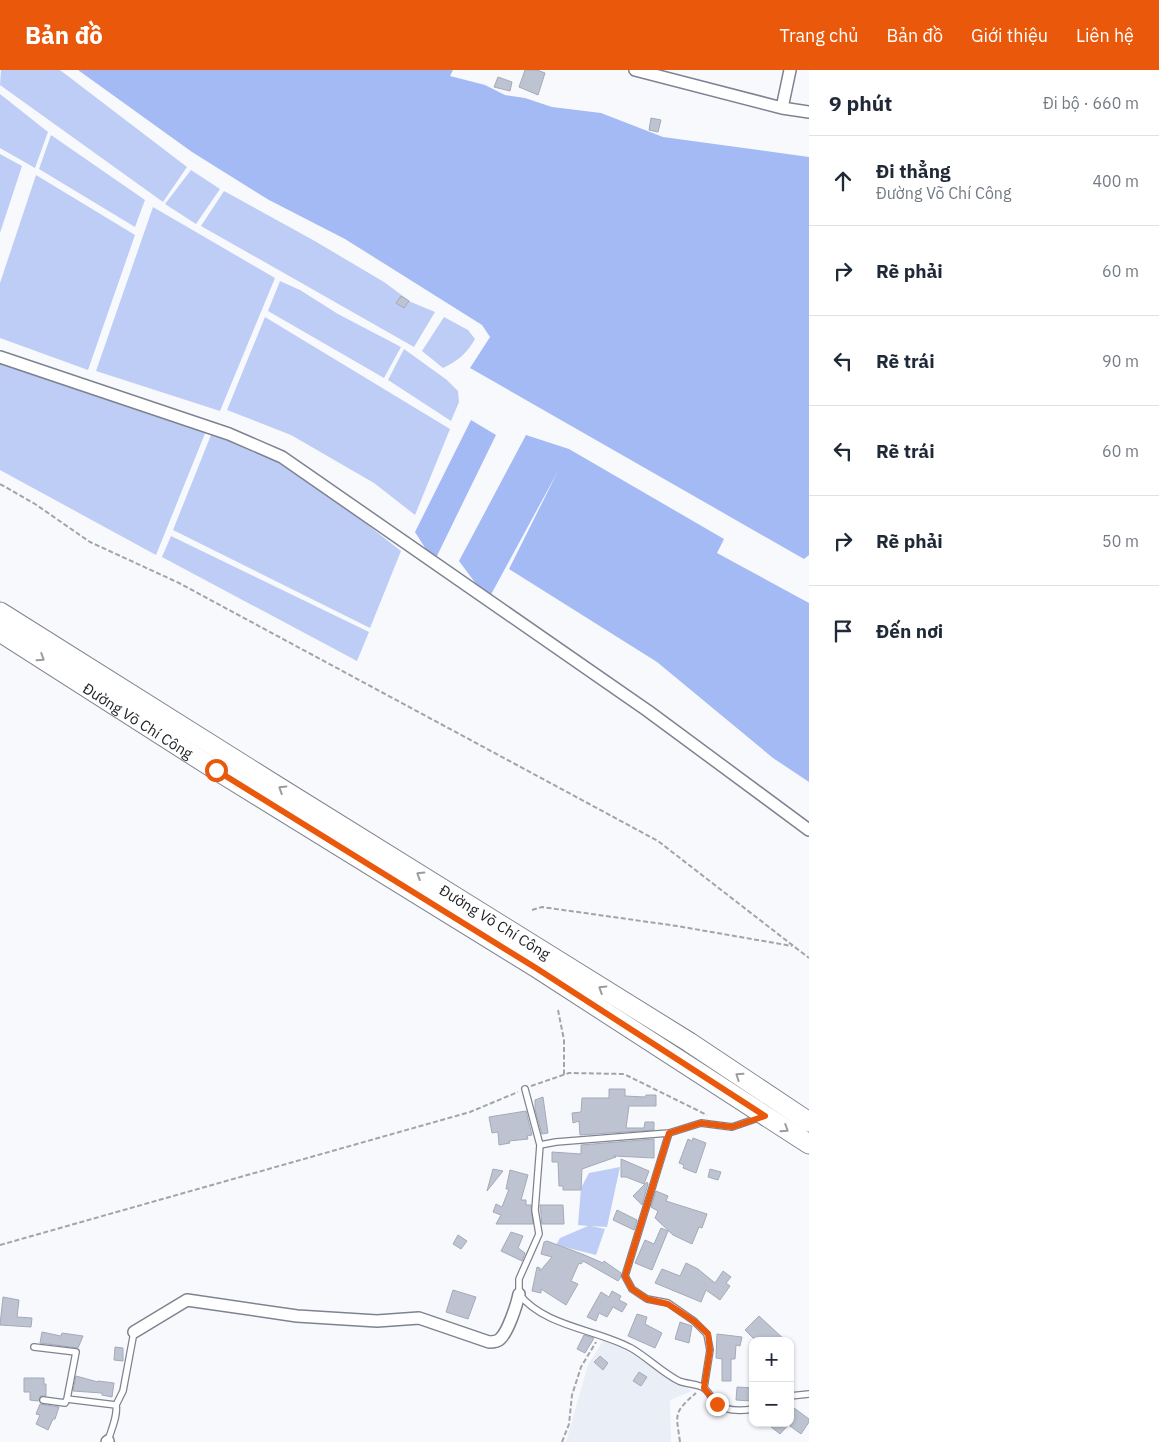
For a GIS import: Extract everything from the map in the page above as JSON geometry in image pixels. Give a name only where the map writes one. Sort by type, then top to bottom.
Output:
[{"type":"main road","name":"Đường Võ Chí Công","points":[[0,612],[689,1042],[809,1122]]},
{"type":"main road","name":"Đường Võ Chí Công","points":[[0,632],[224,776],[536,968],[809,1144]]},
{"type":"street","points":[[635,70],[782,108],[809,112]]},
{"type":"street","points":[[782,108],[790,70]]},
{"type":"street","points":[[0,357],[229,434],[282,457],[648,711],[809,830]]},
{"type":"street","points":[[134,1332],[187,1300],[297,1316],[377,1321],[419,1318],[489,1342],[502,1338],[517,1304],[519,1294]]},
{"type":"lane","points":[[525,1089],[540,1145],[535,1210],[539,1234],[519,1279],[519,1294],[524,1300],[545,1314],[566,1324],[601,1335],[631,1348],[677,1380],[704,1388],[717,1404],[725,1408],[749,1409]]},
{"type":"lane","points":[[540,1145],[556,1142],[669,1133],[701,1123],[732,1127],[765,1116]]},
{"type":"lane","points":[[669,1133],[625,1276],[632,1289],[647,1299],[668,1304],[694,1321],[708,1334],[710,1350],[704,1388]]},
{"type":"lane","points":[[108,1441],[116,1416],[116,1406],[123,1391],[134,1332]]},
{"type":"lane","points":[[34,1347],[76,1352],[65,1403],[43,1400]]},
{"type":"lane","points":[[794,1396],[809,1394]]},
{"type":"lane","points":[[67,1399],[100,1402],[116,1406]]},
{"type":"path","points":[[0,484],[35,504],[90,542],[179,583],[658,841],[809,958]]},
{"type":"path","points":[[532,910],[542,907],[677,926],[794,946]]},
{"type":"path","points":[[558,1010],[564,1040],[564,1075]]},
{"type":"path","points":[[0,1245],[470,1112],[570,1073],[624,1074],[714,1118]]},
{"type":"path","points":[[562,1442],[569,1424],[572,1395],[581,1367],[601,1335]]},
{"type":"path","points":[[680,1442],[676,1416],[680,1408],[704,1388]]},
{"type":"shaded area","points":[[1,70],[60,70],[187,167],[163,202],[0,85]]},
{"type":"shaded area","points":[[78,70],[453,70],[450,76],[485,85],[505,95],[525,98],[552,107],[601,113],[663,137],[809,157],[809,555],[804,559],[470,368],[490,337],[482,325],[345,239],[269,200],[192,152]]},
{"type":"shaded area","points":[[0,94],[48,132],[35,168],[0,148]]},
{"type":"shaded area","points":[[51,135],[145,200],[135,227],[39,169]]},
{"type":"shaded area","points":[[0,154],[22,166],[0,233]]},
{"type":"shaded area","points":[[191,170],[220,189],[196,224],[165,204]]},
{"type":"shaded area","points":[[36,175],[135,235],[88,370],[0,338],[0,283]]},
{"type":"shaded area","points":[[224,191],[384,282],[411,302],[435,312],[414,347],[201,226]]},
{"type":"shaded area","points":[[153,207],[275,278],[220,411],[96,371]]},
{"type":"shaded area","points":[[280,281],[300,290],[338,314],[401,347],[384,378],[268,311]]},
{"type":"shaded area","points":[[265,317],[450,429],[415,515],[374,483],[291,435],[227,410]]},
{"type":"shaded area","points":[[444,317],[468,330],[475,339],[462,356],[443,368],[422,351]]},
{"type":"shaded area","points":[[404,349],[447,380],[458,391],[459,402],[451,421],[388,380]]},
{"type":"shaded area","points":[[0,356],[206,431],[156,555],[0,470]]},
{"type":"shaded area","points":[[471,420],[496,435],[434,562],[415,532]]},
{"type":"shaded area","points":[[211,435],[286,461],[401,551],[370,628],[173,530]]},
{"type":"shaded area","points":[[526,435],[569,449],[724,539],[717,553],[809,603],[809,782],[773,758],[657,662],[509,569],[558,471],[488,600],[459,561]]},
{"type":"shaded area","points":[[171,536],[369,632],[357,661],[162,557]]},
{"type":"shaded area","points":[[620,1167],[607,1227],[591,1226],[605,1229],[596,1255],[556,1245],[560,1238],[588,1226],[578,1225],[581,1188],[589,1173]]},
{"type":"shaded area","points":[[605,1338],[692,1391],[670,1400],[671,1442],[566,1442],[588,1365]]},
{"type":"building","points":[[525,70],[537,70],[545,73],[538,95],[519,87]]},
{"type":"building","points":[[498,77],[512,82],[510,91],[494,87]]},
{"type":"building","points":[[651,118],[661,120],[658,132],[649,130]]},
{"type":"building","points":[[401,296],[409,301],[404,308],[396,303]]},
{"type":"building","points":[[609,1089],[625,1089],[625,1096],[645,1097],[646,1095],[656,1095],[656,1106],[629,1106],[626,1128],[644,1128],[645,1122],[654,1122],[654,1130],[580,1135],[579,1121],[573,1123],[572,1113],[581,1112],[582,1098],[609,1098]]},
{"type":"building","points":[[543,1097],[548,1133],[542,1134],[535,1109],[535,1100]]},
{"type":"building","points":[[526,1111],[532,1135],[527,1136],[528,1139],[509,1141],[510,1143],[499,1145],[498,1132],[492,1133],[489,1117]]},
{"type":"building","points":[[693,1138],[706,1143],[696,1173],[683,1168],[684,1165],[679,1163],[688,1139],[692,1141]]},
{"type":"building","points":[[654,1139],[654,1158],[614,1156],[616,1157],[582,1169],[581,1190],[563,1190],[563,1186],[559,1186],[558,1162],[552,1162],[552,1152],[581,1154],[581,1145]]},
{"type":"building","points":[[621,1159],[649,1171],[644,1184],[621,1177]]},
{"type":"building","points":[[493,1169],[503,1171],[487,1191]]},
{"type":"building","points":[[710,1169],[721,1172],[718,1180],[708,1177]]},
{"type":"building","points":[[510,1170],[528,1175],[521,1200],[526,1200],[526,1205],[531,1205],[533,1224],[496,1224],[501,1215],[493,1212],[496,1204],[502,1207],[509,1189],[506,1189]]},
{"type":"building","points":[[647,1182],[648,1184],[642,1205],[633,1196]]},
{"type":"building","points":[[656,1191],[668,1196],[666,1201],[707,1214],[702,1228],[699,1227],[692,1244],[673,1235],[655,1218],[658,1211],[651,1207]]},
{"type":"building","points":[[540,1205],[563,1205],[564,1224],[542,1224]]},
{"type":"building","points":[[617,1210],[637,1220],[634,1230],[613,1220]]},
{"type":"building","points":[[661,1228],[668,1231],[652,1270],[635,1263],[645,1240],[654,1244]]},
{"type":"building","points":[[511,1232],[523,1236],[518,1248],[525,1253],[522,1261],[501,1251]]},
{"type":"building","points":[[458,1235],[467,1241],[461,1249],[453,1244]]},
{"type":"building","points":[[547,1241],[603,1263],[604,1261],[621,1273],[621,1277],[618,1281],[583,1261],[581,1264],[579,1263],[571,1281],[578,1284],[566,1305],[541,1289],[541,1293],[532,1291],[537,1267],[540,1268],[540,1271],[552,1257],[541,1254],[544,1242]]},
{"type":"building","points":[[686,1263],[698,1269],[715,1283],[723,1271],[731,1277],[726,1283],[730,1286],[720,1300],[706,1290],[701,1302],[655,1283],[662,1269],[680,1276]]},
{"type":"building","points":[[453,1290],[476,1297],[468,1319],[446,1312]]},
{"type":"building","points":[[612,1291],[621,1296],[619,1300],[627,1304],[622,1312],[613,1307],[607,1317],[599,1313],[596,1321],[587,1317],[601,1292],[609,1297]]},
{"type":"building","points":[[3,1297],[19,1300],[17,1317],[32,1318],[31,1327],[0,1325]]},
{"type":"building","points":[[637,1314],[647,1317],[645,1324],[662,1333],[655,1348],[628,1336]]},
{"type":"building","points":[[759,1316],[782,1337],[752,1337],[745,1330]]},
{"type":"building","points":[[680,1322],[692,1326],[689,1343],[675,1339]]},
{"type":"building","points":[[42,1332],[61,1336],[62,1333],[83,1336],[78,1348],[40,1343]]},
{"type":"building","points":[[717,1334],[742,1337],[740,1346],[736,1345],[735,1359],[731,1359],[731,1381],[722,1381],[722,1359],[716,1358]]},
{"type":"building","points":[[584,1335],[594,1338],[585,1353],[577,1349]]},
{"type":"building","points":[[115,1347],[123,1348],[123,1361],[114,1360]]},
{"type":"building","points":[[600,1356],[608,1363],[603,1370],[594,1362]]},
{"type":"building","points":[[639,1372],[647,1377],[641,1386],[633,1381]]},
{"type":"building","points":[[76,1376],[98,1382],[114,1383],[112,1397],[102,1395],[102,1393],[73,1391]]},
{"type":"building","points":[[24,1378],[44,1378],[46,1396],[41,1396],[38,1401],[30,1400],[30,1392],[24,1392]]},
{"type":"building","points":[[737,1387],[749,1388],[749,1401],[736,1400]]},
{"type":"building","points":[[40,1404],[59,1407],[55,1419],[53,1419],[48,1430],[36,1424],[40,1415],[36,1414]]},
{"type":"building","points":[[794,1408],[809,1419],[801,1434],[791,1427],[794,1427]]},
{"type":"building","points":[[771,1427],[786,1427],[780,1434]]},
{"type":"route","points":[[216,770],[536,968],[765,1116],[732,1127],[701,1123],[669,1133],[625,1276],[632,1289],[647,1299],[668,1304],[694,1321],[708,1334],[710,1350],[704,1388],[717,1404]]}]
